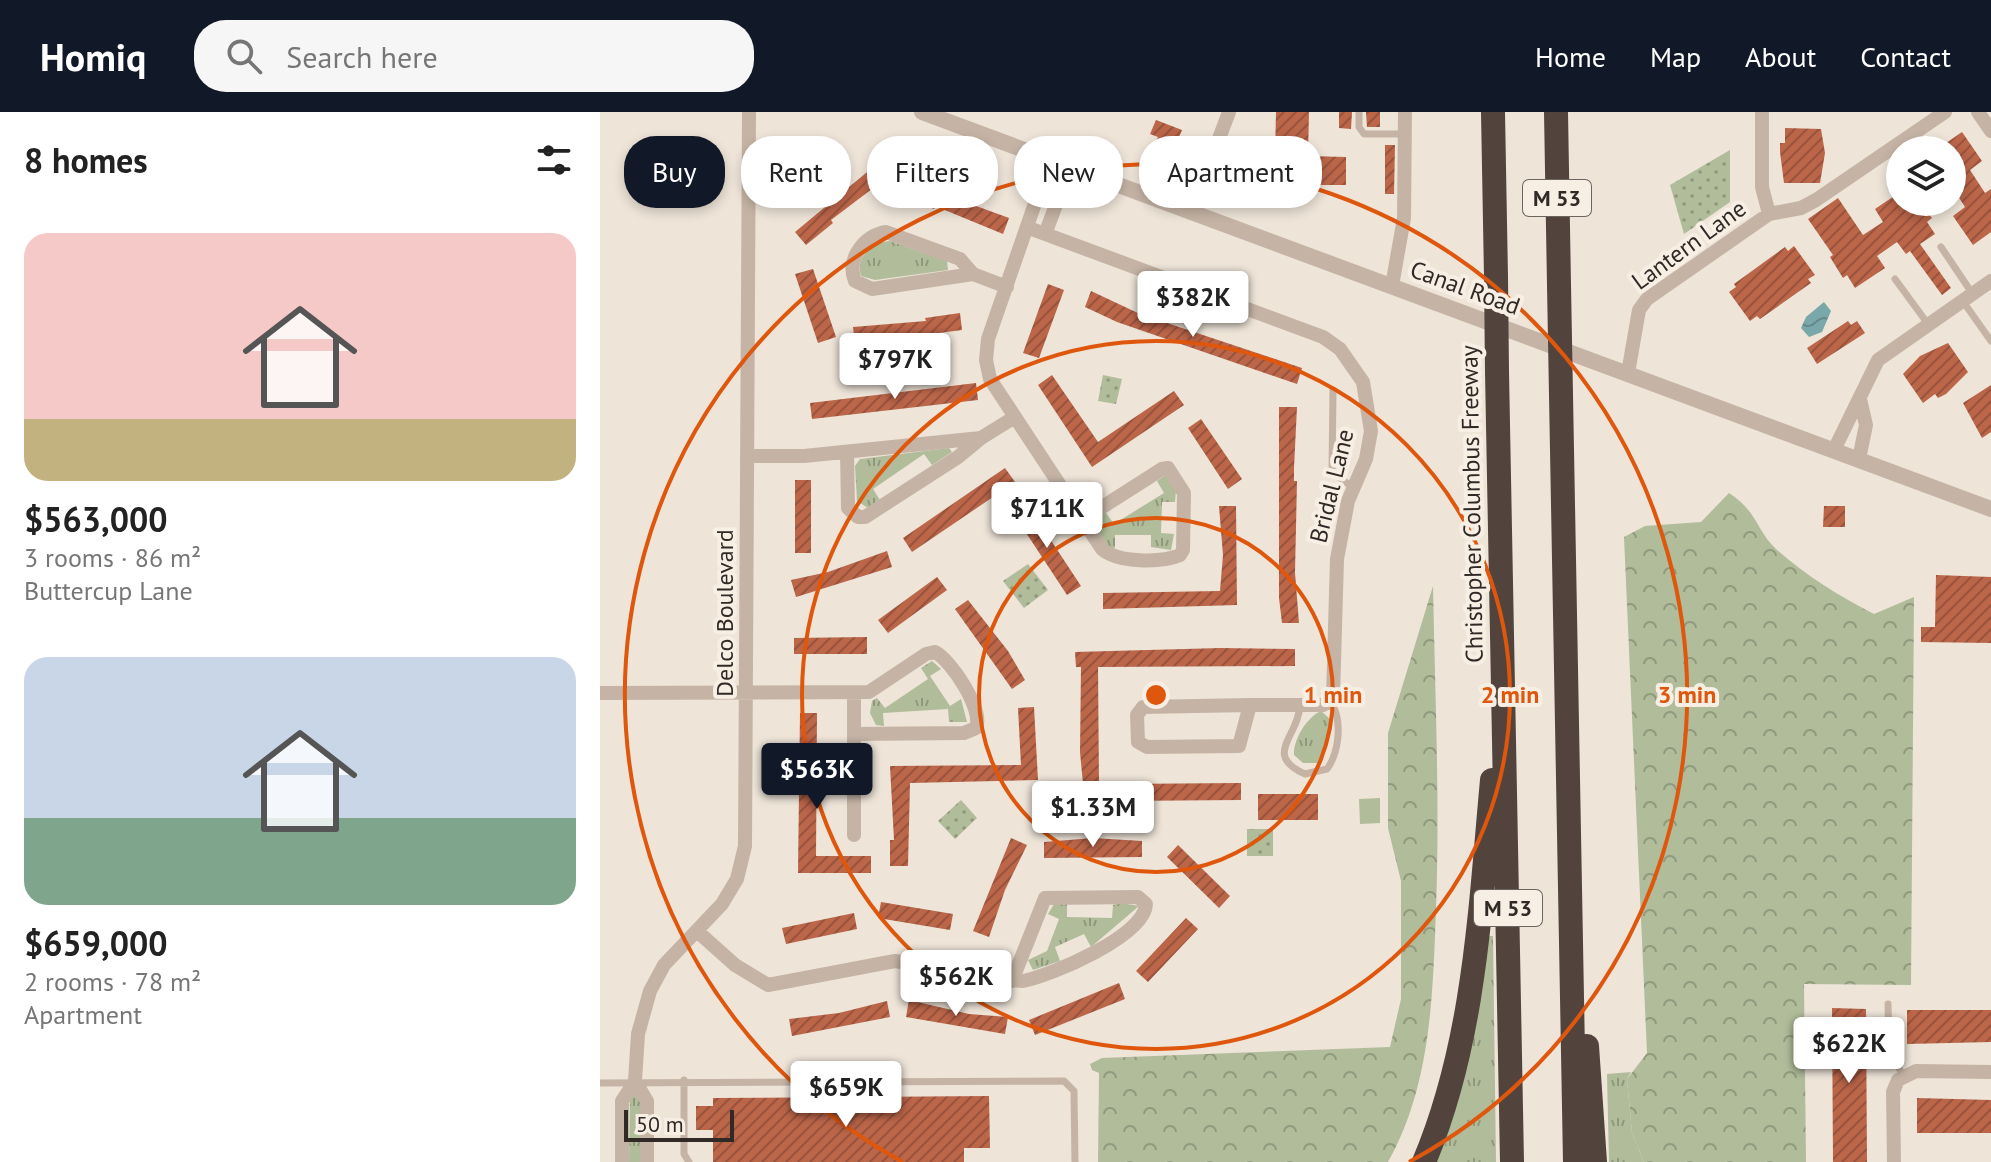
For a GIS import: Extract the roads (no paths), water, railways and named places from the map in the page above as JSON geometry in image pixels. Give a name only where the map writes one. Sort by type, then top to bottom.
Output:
[{"type":"highway","name":"Christopher Columbus Freeway","points":[[1493,112],[1512,1162]]},
{"type":"highway","name":"M 53","points":[[1556,112],[1575,1162]]},
{"type":"highway","points":[[1424,1162],[1446,1101],[1471,993],[1503,654]]},
{"type":"highway","points":[[1565,709],[1595,1162]]},
{"type":"street","name":"Delco Boulevard","points":[[622,1162],[622,1101],[635,1081],[638,1034],[650,991],[664,965],[722,904],[741,865],[746,831],[749,112]]},
{"type":"street","name":"Canal Road","points":[[922,112],[1014,146]]},
{"type":"street","points":[[1191,213],[1229,112]]},
{"type":"street","points":[[1392,286],[1404,218],[1405,112]]},
{"type":"street","points":[[1762,112],[1762,187],[1769,214]]},
{"type":"street","name":"Lantern Lane","points":[[1628,373],[1641,304],[1769,214],[1801,208],[1816,200],[1945,112]]},
{"type":"street","points":[[1978,112],[1991,131]]},
{"type":"street","name":"Canal Road","points":[[1123,188],[1991,509]]},
{"type":"street","points":[[1032,208],[1029,228],[991,330],[986,360],[990,379],[1082,520],[1102,549],[1115,557],[1169,558],[1180,555],[1183,550],[1184,493],[1168,468],[1082,520]]},
{"type":"street","points":[[1045,234],[1055,208]]},
{"type":"street","name":"Bridal Lane","points":[[1029,228],[1333,343],[1363,382],[1369,407],[1370,445],[1352,487],[1337,559],[1336,690]]},
{"type":"street","points":[[973,274],[872,289],[855,281],[851,268],[858,251],[876,235],[886,232],[960,259],[973,274],[1007,287]]},
{"type":"street","points":[[1834,450],[1860,399],[1866,379],[1878,360],[1991,281]]},
{"type":"street","points":[[1859,459],[1866,425],[1860,399]]},
{"type":"street","points":[[847,452],[848,508],[858,517],[871,515],[1015,417]]},
{"type":"street","points":[[748,456],[847,452],[981,438]]},
{"type":"street","points":[[600,693],[875,691],[926,654],[935,652],[944,658],[979,717],[976,728],[964,733],[854,734]]},
{"type":"street","points":[[1250,705],[1239,746],[1147,747],[1138,742],[1137,715],[1143,707],[1250,705],[1323,705],[1336,690]]},
{"type":"street","points":[[854,693],[854,835]]},
{"type":"street","points":[[698,932],[745,972],[768,985],[895,961],[1012,981],[1028,980],[1108,949],[1145,913],[1146,904],[1138,897],[1053,895],[1045,898],[1012,981]]},
{"type":"street","points":[[1894,1162],[1893,1092],[1903,1076],[1916,1071],[1991,1072]]},
{"type":"street","name":"Delco Boulevard","points":[[635,1081],[647,1101],[647,1162]]},
{"type":"lane","points":[[1359,112],[1359,127],[1364,134],[1404,134]]},
{"type":"lane","points":[[1941,247],[1991,341]]},
{"type":"lane","points":[[1895,279],[1928,324]]},
{"type":"lane","points":[[1333,390],[1332,472],[1352,487]]},
{"type":"lane","points":[[952,441],[960,447],[958,457]]},
{"type":"lane","points":[[1300,705],[1299,720],[1286,742],[1283,756],[1286,763],[1305,774],[1319,773],[1333,760],[1338,718],[1336,690]]},
{"type":"lane","points":[[1323,705],[1334,708],[1338,718]]},
{"type":"lane","points":[[1888,1004],[1889,1049],[1903,1076]]},
{"type":"lane","points":[[684,1080],[684,1154],[689,1162]]},
{"type":"lane","points":[[600,1083],[684,1080],[1064,1081],[1074,1091],[1075,1162]]},
{"type":"water","points":[[1824,302],[1831,311],[1822,332],[1809,337],[1801,328],[1806,317]]}]
